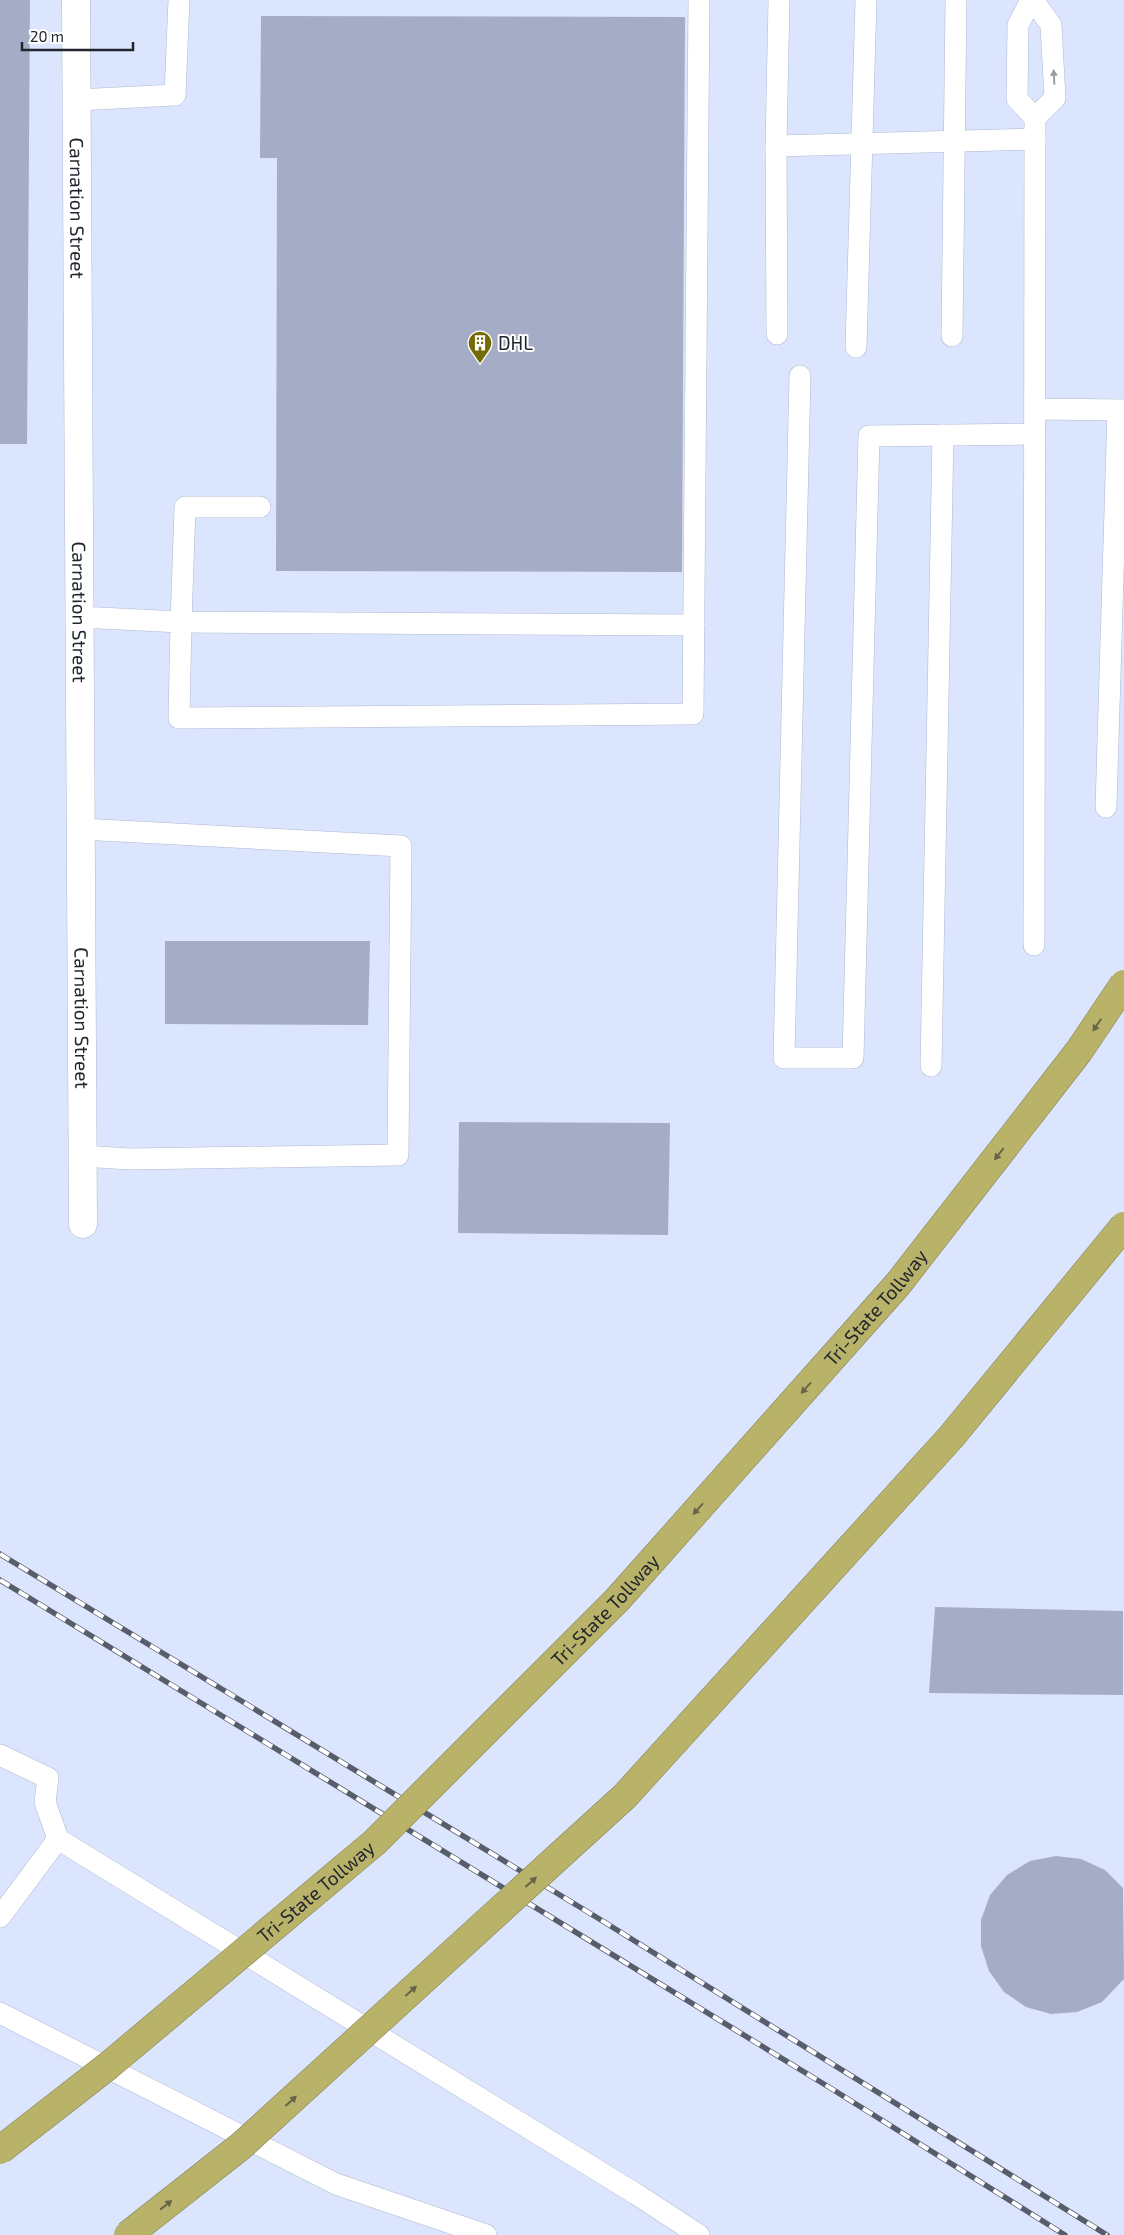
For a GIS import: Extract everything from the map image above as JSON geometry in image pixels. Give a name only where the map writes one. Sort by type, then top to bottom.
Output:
[{"type":"highway","name":"Tri-State Tollway","points":[[0,2150],[108,2066],[375,1842],[617,1600],[898,1284],[1079,1051],[1124,984]]},
{"type":"highway","points":[[128,2235],[241,2146],[625,1796],[951,1437],[1124,1226]]},
{"type":"street","name":"Carnation Street","points":[[76,0],[83,1224]]},
{"type":"lane","points":[[77,100],[175,95],[179,0]]},
{"type":"lane","points":[[260,507],[184,507],[178,718],[693,714],[699,0]]},
{"type":"lane","points":[[777,334],[776,146],[779,0]]},
{"type":"lane","points":[[856,347],[866,0]]},
{"type":"lane","points":[[952,336],[956,0]]},
{"type":"lane","points":[[776,146],[955,142],[1035,128],[1055,98],[1051,25],[1032,0],[1018,25],[1017,99],[1035,128],[1034,945]]},
{"type":"lane","points":[[800,376],[784,1058],[853,1058],[869,436],[1035,434]]},
{"type":"lane","points":[[1035,409],[1121,410],[1106,807]]},
{"type":"lane","points":[[931,1066],[943,435]]},
{"type":"lane","points":[[80,617],[180,622],[694,625]]},
{"type":"lane","points":[[81,829],[401,846],[398,1155],[130,1159],[82,1156]]},
{"type":"lane","points":[[0,1755],[48,1778],[46,1802],[58,1839],[636,2194],[699,2235]]},
{"type":"lane","points":[[0,1917],[58,1839]]},
{"type":"lane","points":[[0,2013],[336,2184],[486,2235]]},
{"type":"building","points":[[0,0],[30,0],[27,444],[0,444]]},
{"type":"building","name":"DHL","points":[[261,16],[685,17],[682,572],[276,571],[277,158],[260,158]]},
{"type":"building","points":[[165,941],[370,941],[368,1025],[165,1024]]},
{"type":"building","points":[[459,1122],[670,1123],[668,1235],[458,1233]]},
{"type":"building","points":[[935,1607],[1123,1611],[1123,1695],[929,1693]]},
{"type":"building","points":[[1056,1856],[1081,1859],[1105,1870],[1123,1888],[1124,1979],[1102,2002],[1077,2012],[1051,2014],[1026,2007],[1004,1992],[989,1971],[981,1946],[981,1920],[990,1895],[1007,1875],[1030,1861]]},
{"type":"railway","points":[[0,1554],[601,1920],[1107,2235]]},
{"type":"railway","points":[[0,1580],[832,2089],[1065,2235]]},
{"type":"place","name":"DHL","points":[[480,364]]}]
